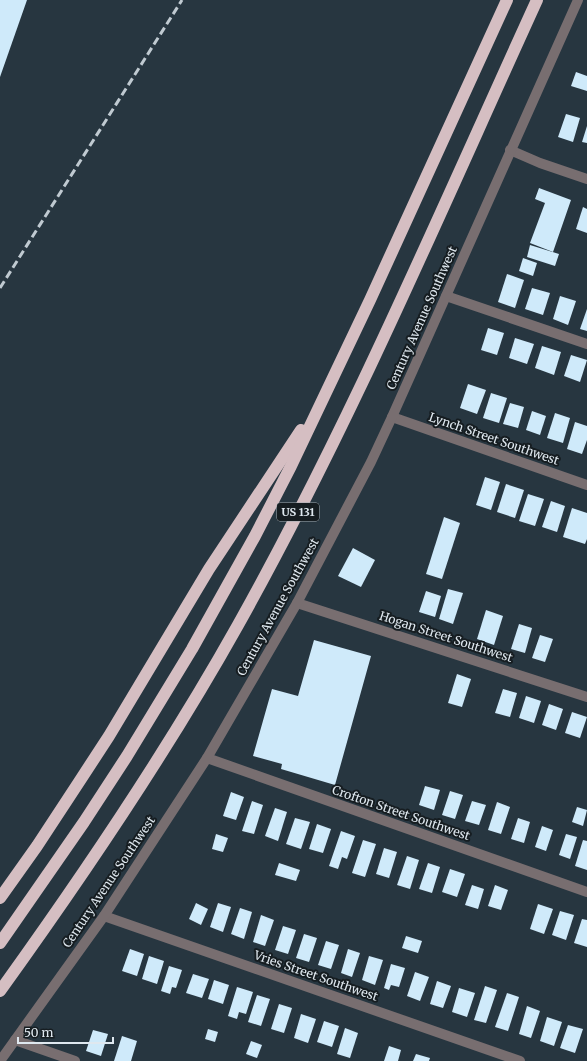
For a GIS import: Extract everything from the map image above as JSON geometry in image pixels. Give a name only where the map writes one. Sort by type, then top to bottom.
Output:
[{"type":"highway","name":"US 131","points":[[0,943],[84,822],[127,756],[173,682],[255,536],[327,391],[507,0]]},
{"type":"highway","name":"US 131","points":[[0,991],[69,894],[132,800],[190,707],[266,572],[324,461],[387,330],[537,0]]},
{"type":"highway","points":[[0,898],[37,846],[109,736],[209,569],[327,391]]},
{"type":"street","name":"Century Avenue Southwest","points":[[0,1061],[104,916],[207,758],[297,602],[367,469],[392,417],[578,0]]},
{"type":"street","points":[[510,150],[540,163],[587,179]]},
{"type":"street","points":[[446,296],[587,344]]},
{"type":"street","name":"Lynch Street Southwest","points":[[392,417],[587,485]]},
{"type":"street","name":"Hogan Street Southwest","points":[[297,602],[587,697]]},
{"type":"street","name":"Crofton Street Southwest","points":[[207,758],[587,892]]},
{"type":"street","name":"Vries Street Southwest","points":[[104,916],[520,1061]]},
{"type":"street","points":[[15,1040],[75,1061]]},
{"type":"building","points":[[0,0],[27,0],[0,77]]},
{"type":"building","points":[[576,72],[587,76],[587,91],[571,86]]},
{"type":"building","points":[[566,114],[580,118],[573,142],[558,137]]},
{"type":"building","points":[[587,126],[587,143],[582,142]]},
{"type":"building","points":[[539,188],[571,200],[553,252],[530,243],[545,203],[535,199]]},
{"type":"building","points":[[583,207],[587,209],[587,233],[576,229]]},
{"type":"building","points":[[530,245],[559,254],[555,266],[527,257]]},
{"type":"building","points":[[523,258],[537,263],[533,276],[519,271]]},
{"type":"building","points":[[507,274],[524,280],[515,308],[498,302]]},
{"type":"building","points":[[532,288],[550,293],[543,315],[525,309]]},
{"type":"building","points":[[560,296],[576,301],[568,325],[553,319]]},
{"type":"building","points":[[587,309],[587,331],[580,329]]},
{"type":"building","points":[[488,328],[504,333],[497,355],[481,350]]},
{"type":"building","points":[[515,338],[534,344],[527,364],[509,358]]},
{"type":"building","points":[[542,346],[561,352],[554,375],[535,368]]},
{"type":"building","points":[[571,355],[587,360],[580,382],[564,376]]},
{"type":"building","points":[[468,384],[486,390],[477,414],[460,408]]},
{"type":"building","points":[[491,393],[507,398],[499,423],[483,418]]},
{"type":"building","points":[[510,403],[524,407],[518,428],[503,424]]},
{"type":"building","points":[[532,411],[546,416],[540,435],[526,430]]},
{"type":"building","points":[[555,413],[570,418],[563,443],[547,438]]},
{"type":"building","points":[[575,422],[587,426],[587,440],[582,454],[567,449]]},
{"type":"building","points":[[485,477],[500,482],[491,510],[476,505]]},
{"type":"building","points":[[506,484],[524,490],[515,518],[497,512]]},
{"type":"building","points":[[528,494],[544,499],[535,526],[519,521]]},
{"type":"building","points":[[551,501],[565,506],[557,532],[542,527]]},
{"type":"building","points":[[572,508],[587,513],[587,539],[585,544],[563,537]]},
{"type":"building","points":[[444,517],[460,523],[442,579],[426,574]]},
{"type":"building","points":[[353,548],[375,560],[361,587],[338,576]]},
{"type":"building","points":[[448,589],[463,593],[453,624],[439,619]]},
{"type":"building","points":[[426,591],[441,596],[435,617],[419,612]]},
{"type":"building","points":[[486,610],[503,616],[494,645],[477,639]]},
{"type":"building","points":[[519,624],[532,628],[525,653],[511,649]]},
{"type":"building","points":[[540,635],[553,639],[545,662],[532,658]]},
{"type":"building","points":[[314,640],[371,656],[335,785],[281,769],[282,764],[253,756],[272,689],[298,696]]},
{"type":"building","points":[[457,674],[471,679],[462,707],[448,703]]},
{"type":"building","points":[[503,689],[517,693],[510,717],[495,713]]},
{"type":"building","points":[[526,696],[541,701],[534,723],[519,718]]},
{"type":"building","points":[[549,704],[563,709],[556,730],[542,725]]},
{"type":"building","points":[[572,712],[587,717],[580,738],[565,733]]},
{"type":"building","points":[[425,786],[440,790],[434,810],[419,805]]},
{"type":"building","points":[[450,791],[463,795],[455,819],[442,815]]},
{"type":"building","points":[[231,792],[244,797],[236,820],[223,816]]},
{"type":"building","points":[[252,801],[263,805],[254,834],[242,831]]},
{"type":"building","points":[[472,801],[486,805],[479,825],[465,821]]},
{"type":"building","points":[[497,802],[510,807],[501,834],[488,830]]},
{"type":"building","points":[[577,807],[587,810],[583,826],[572,822]]},
{"type":"building","points":[[275,808],[287,812],[278,841],[265,836]]},
{"type":"building","points":[[295,818],[310,822],[301,849],[286,844]]},
{"type":"building","points":[[518,818],[530,822],[524,843],[511,839]]},
{"type":"building","points":[[317,824],[331,829],[323,853],[309,849]]},
{"type":"building","points":[[542,826],[553,830],[546,851],[535,847]]},
{"type":"building","points":[[341,831],[355,836],[347,859],[342,857],[338,869],[329,866]]},
{"type":"building","points":[[216,834],[228,838],[223,852],[212,849]]},
{"type":"building","points":[[566,834],[577,837],[570,859],[559,855]]},
{"type":"building","points":[[363,840],[376,844],[365,877],[352,873]]},
{"type":"building","points":[[583,840],[587,841],[587,870],[575,866]]},
{"type":"building","points":[[384,848],[397,852],[389,878],[376,874]]},
{"type":"building","points":[[407,856],[419,860],[410,889],[397,885]]},
{"type":"building","points":[[279,863],[300,870],[296,881],[275,875]]},
{"type":"building","points":[[428,863],[440,867],[432,893],[419,889]]},
{"type":"building","points":[[450,869],[465,874],[457,897],[442,892]]},
{"type":"building","points":[[472,885],[484,889],[478,909],[465,905]]},
{"type":"building","points":[[495,885],[508,890],[501,910],[488,906]]},
{"type":"building","points":[[196,903],[208,909],[201,925],[189,919]]},
{"type":"building","points":[[218,903],[231,907],[223,932],[210,927]]},
{"type":"building","points":[[538,904],[553,909],[544,934],[530,929]]},
{"type":"building","points":[[240,908],[252,912],[244,939],[231,934]]},
{"type":"building","points":[[560,911],[574,915],[566,940],[552,935]]},
{"type":"building","points":[[261,915],[274,920],[265,946],[253,942]]},
{"type":"building","points":[[582,919],[587,920],[587,947],[574,943]]},
{"type":"building","points":[[283,926],[296,930],[288,954],[275,950]]},
{"type":"building","points":[[304,934],[317,938],[309,962],[296,958]]},
{"type":"building","points":[[406,936],[422,941],[418,953],[402,948]]},
{"type":"building","points":[[326,941],[339,945],[331,969],[318,965]]},
{"type":"building","points":[[130,949],[144,954],[137,976],[122,971]]},
{"type":"building","points":[[348,949],[360,953],[352,977],[341,973]]},
{"type":"building","points":[[149,956],[164,961],[157,984],[142,979]]},
{"type":"building","points":[[369,956],[383,960],[375,985],[362,980]]},
{"type":"building","points":[[391,964],[405,968],[399,987],[391,985],[389,990],[384,988]]},
{"type":"building","points":[[169,966],[182,970],[176,988],[172,987],[170,994],[161,991]]},
{"type":"building","points":[[415,972],[429,977],[420,1001],[407,996]]},
{"type":"building","points":[[193,974],[209,979],[202,998],[186,993]]},
{"type":"building","points":[[214,980],[229,985],[223,1004],[208,999]]},
{"type":"building","points":[[437,981],[451,986],[443,1008],[430,1004]]},
{"type":"building","points":[[485,986],[497,990],[486,1023],[474,1020]]},
{"type":"building","points":[[237,987],[253,992],[246,1014],[239,1012],[237,1019],[228,1016]]},
{"type":"building","points":[[459,988],[475,993],[467,1017],[452,1012]]},
{"type":"building","points":[[507,993],[519,997],[508,1031],[495,1027]]},
{"type":"building","points":[[257,995],[270,999],[261,1026],[248,1022]]},
{"type":"building","points":[[279,1004],[292,1008],[284,1033],[271,1029]]},
{"type":"building","points":[[527,1006],[540,1011],[531,1038],[519,1034]]},
{"type":"building","points":[[301,1014],[316,1019],[308,1043],[294,1038]]},
{"type":"building","points":[[547,1017],[562,1022],[554,1046],[540,1041]]},
{"type":"building","points":[[324,1021],[339,1026],[332,1047],[317,1042]]},
{"type":"building","points":[[568,1025],[583,1029],[575,1053],[560,1048]]},
{"type":"building","points":[[345,1028],[358,1033],[350,1058],[337,1054]]},
{"type":"building","points":[[208,1029],[218,1032],[215,1042],[205,1039]]},
{"type":"building","points":[[93,1030],[108,1034],[101,1056],[86,1051]]},
{"type":"building","points":[[122,1036],[137,1041],[131,1061],[114,1061]]},
{"type":"building","points":[[251,1041],[262,1045],[257,1058],[246,1054]]},
{"type":"building","points":[[389,1046],[401,1050],[398,1061],[384,1061]]},
{"type":"building","points":[[416,1054],[430,1058],[429,1061],[413,1061]]},
{"type":"railway","points":[[0,288],[182,0]]}]
